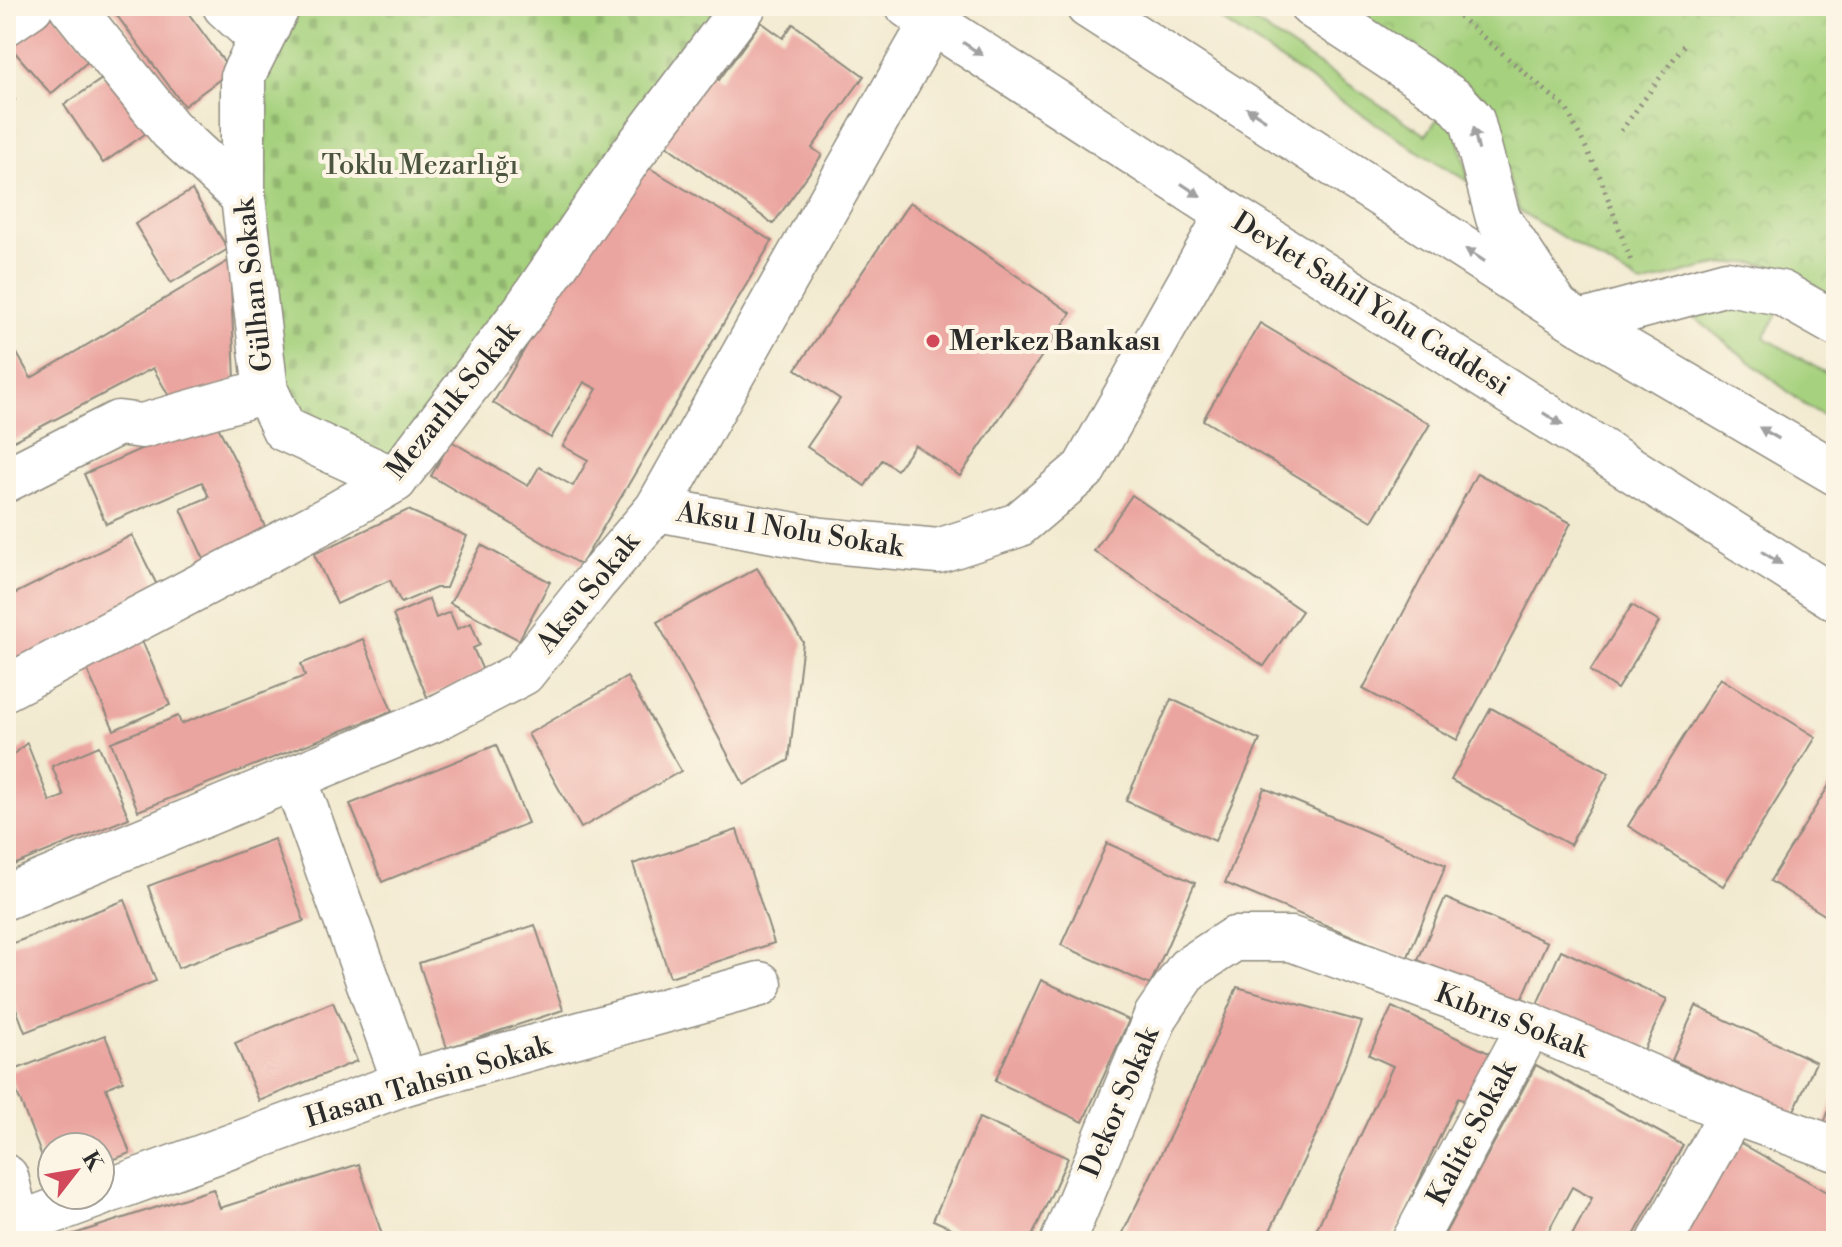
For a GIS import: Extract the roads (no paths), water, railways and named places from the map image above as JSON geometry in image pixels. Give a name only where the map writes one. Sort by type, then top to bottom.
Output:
[{"type":"street","points":[[6,23],[31,6]]},
{"type":"street","points":[[71,6],[171,130],[243,197]]},
{"type":"street","points":[[225,6],[270,22]]},
{"type":"street","name":"Mezarlık Sokak","points":[[6,688],[326,520],[395,480],[525,310],[630,157],[744,6]]},
{"type":"street","points":[[1088,6],[1569,316],[1836,473]]},
{"type":"street","points":[[1312,6],[1454,100],[1472,120],[1498,218],[1569,316]]},
{"type":"street","name":"Devlet Sahil Yolu Caddesi","points":[[920,14],[1228,214],[1836,599]]},
{"type":"street","name":"Aksu Sokak","points":[[6,897],[433,720],[523,673],[657,509],[787,277],[920,14]]},
{"type":"street","name":"Gülhan Sokak","points":[[6,480],[118,423],[142,426],[266,391],[243,197],[243,75],[270,22]]},
{"type":"street","name":"Aksu 1 Nolu Sokak","points":[[657,509],[822,540],[938,551],[1018,525],[1084,469],[1228,214]]},
{"type":"street","points":[[1569,316],[1661,301],[1727,283],[1781,293],[1836,324]]},
{"type":"street","points":[[266,391],[284,429],[395,480]]},
{"type":"street","points":[[295,779],[405,1083]]},
{"type":"street","name":"Kıbrıs Sokak","points":[[1188,969],[1234,939],[1291,939],[1530,1025],[1732,1112],[1836,1149]]},
{"type":"street","name":"Dekor Sokak","points":[[1063,1241],[1156,1016],[1188,969]]},
{"type":"street","name":"Hasan Tahsin Sokak","points":[[116,1189],[405,1083],[760,984]]},
{"type":"street","name":"Kalite Sokak","points":[[1414,1241],[1530,1025]]},
{"type":"street","points":[[1660,1241],[1732,1112]]},
{"type":"street","points":[[6,1177],[20,1232]]},
{"type":"street","name":"Hasan Tahsin Sokak","points":[[20,1232],[65,1211]]},
{"type":"place","name":"Merkez Bankası","points":[[933,341]]},
{"type":"park label","name":"Toklu Mezarlığı","points":[[420,165]]}]
